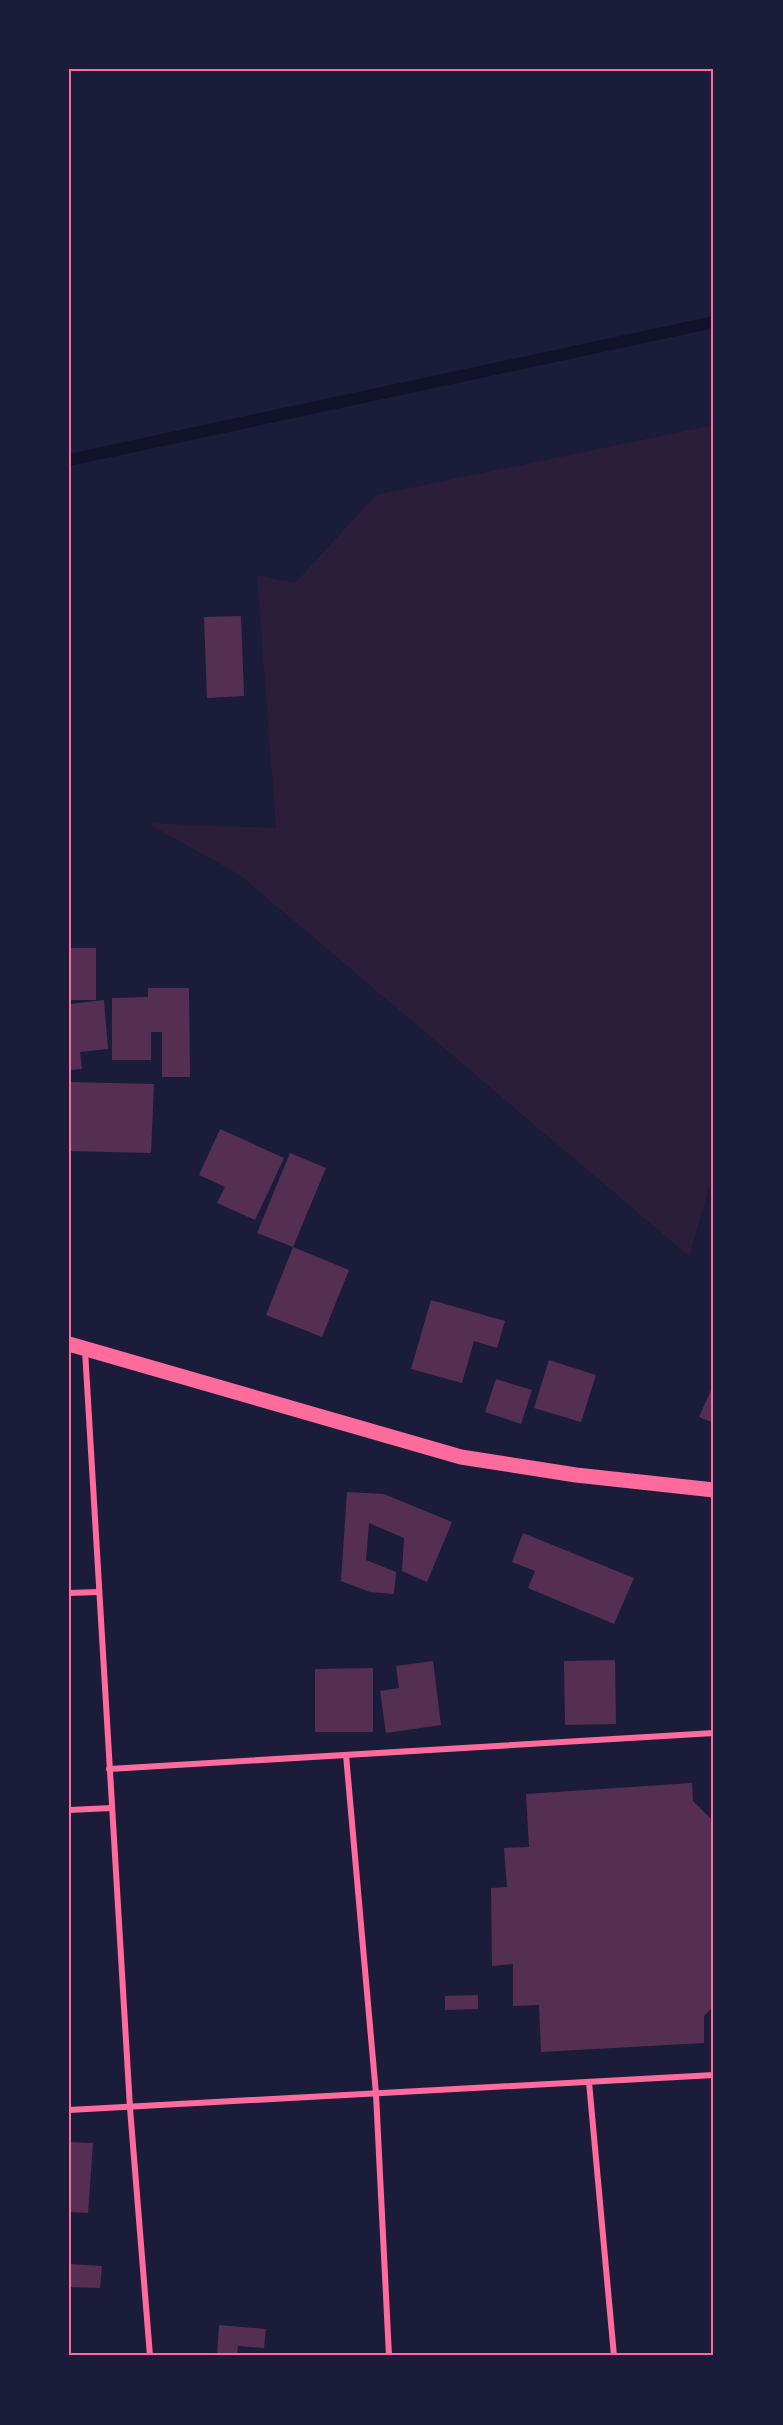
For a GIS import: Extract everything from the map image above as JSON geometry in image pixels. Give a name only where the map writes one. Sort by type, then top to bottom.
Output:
[{"type":"main road","points":[[69,1344],[461,1457],[576,1475],[714,1490]]},
{"type":"street","points":[[85,1349],[130,2108],[150,2356]]},
{"type":"street","points":[[69,1593],[98,1592]]},
{"type":"street","points":[[109,1769],[714,1733]]},
{"type":"street","points":[[346,1755],[376,2094],[389,2356]]},
{"type":"street","points":[[69,1810],[112,1808]]},
{"type":"street","points":[[69,2110],[714,2075]]},
{"type":"street","points":[[589,2082],[614,2356]]},
{"type":"shaded area","points":[[714,425],[714,1172],[689,1256],[240,875],[147,823],[276,828],[257,575],[295,583],[376,495]]},
{"type":"building","points":[[241,616],[244,696],[207,698],[204,617]]},
{"type":"building","points":[[69,948],[96,948],[96,1000],[69,1000]]},
{"type":"building","points":[[148,988],[189,988],[190,1077],[162,1077],[162,1032],[151,1032],[151,1060],[112,1060],[112,998],[148,997]]},
{"type":"building","points":[[104,1000],[108,1049],[80,1052],[82,1069],[69,1070],[69,1004]]},
{"type":"building","points":[[69,1082],[154,1084],[151,1153],[69,1151]]},
{"type":"building","points":[[220,1129],[284,1158],[255,1220],[217,1203],[225,1187],[199,1175]]},
{"type":"building","points":[[290,1153],[326,1168],[293,1247],[257,1233]]},
{"type":"building","points":[[293,1247],[349,1270],[322,1337],[266,1315]]},
{"type":"building","points":[[431,1300],[505,1321],[497,1348],[474,1341],[462,1383],[411,1369]]},
{"type":"building","points":[[549,1360],[596,1375],[581,1422],[534,1408]]},
{"type":"building","points":[[496,1379],[532,1390],[521,1424],[485,1412]]},
{"type":"building","points":[[712,1388],[714,1389],[714,1423],[699,1417]]},
{"type":"building","points":[[347,1492],[384,1494],[452,1522],[427,1582],[402,1571],[404,1538],[369,1523],[366,1560],[396,1572],[394,1594],[370,1592],[341,1581]]},
{"type":"building","points":[[523,1533],[634,1578],[614,1624],[528,1588],[535,1571],[512,1562]]},
{"type":"building","points":[[615,1660],[616,1724],[565,1725],[564,1661]]},
{"type":"building","points":[[433,1661],[441,1725],[386,1733],[380,1691],[399,1688],[396,1666]]},
{"type":"building","points":[[373,1668],[373,1732],[315,1732],[315,1669]]},
{"type":"building","points":[[692,1783],[693,1801],[714,1822],[714,2006],[704,2016],[704,2043],[541,2052],[539,2005],[513,2006],[513,1964],[492,1966],[491,1888],[507,1887],[504,1848],[529,1847],[526,1794]]},
{"type":"building","points":[[478,1995],[478,2009],[445,2010],[445,1996]]},
{"type":"building","points":[[69,2142],[93,2143],[88,2213],[69,2212]]},
{"type":"building","points":[[69,2264],[102,2266],[100,2288],[69,2287]]},
{"type":"building","points":[[219,2325],[266,2329],[264,2348],[238,2346],[237,2356],[217,2356]]},
{"type":"waterway","points":[[69,460],[714,322]]}]
